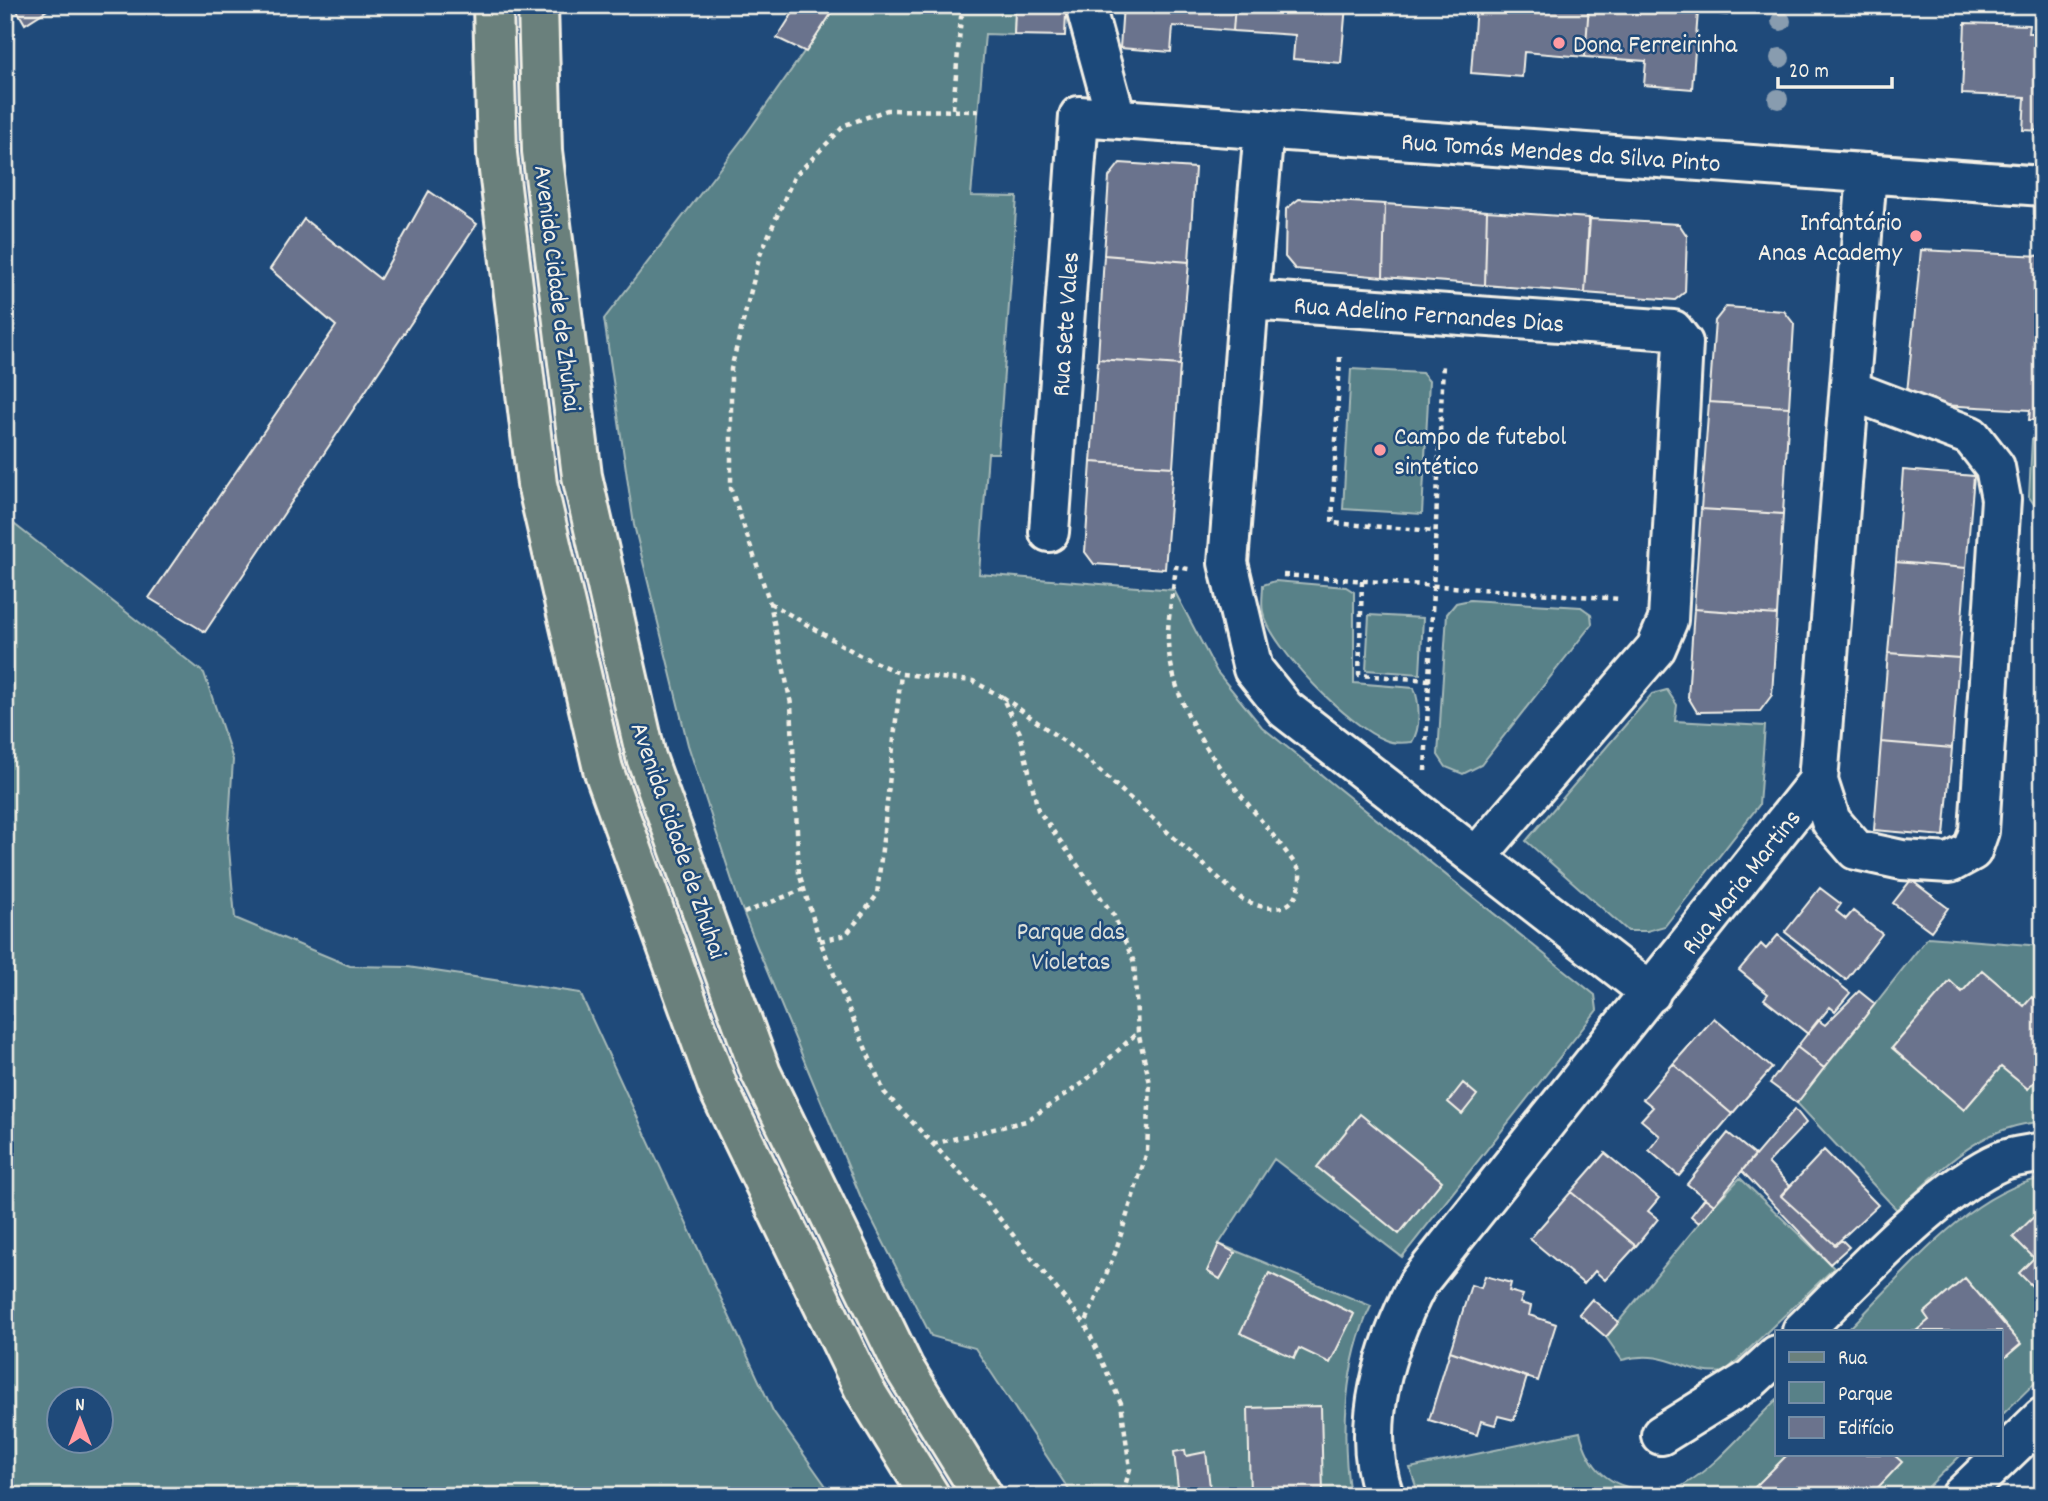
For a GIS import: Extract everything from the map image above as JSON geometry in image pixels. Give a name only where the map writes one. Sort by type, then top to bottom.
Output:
[{"type":"main road","name":"Avenida Cidade de Zhuhai","points":[[493,5],[497,154],[537,484],[603,769],[719,1090],[864,1389],[930,1496]]},
{"type":"main road","name":"Avenida Cidade de Zhuhai","points":[[538,5],[542,150],[582,476],[646,757],[761,1073],[904,1368],[983,1496]]},
{"type":"street","name":"Rua Sete Vales","points":[[1049,532],[1097,117],[1085,5]]},
{"type":"street","name":"Rua Tomás Mendes da Silva Pinto","points":[[1097,117],[2043,186]]},
{"type":"street","points":[[1264,129],[1228,563],[1253,669],[1285,709],[1651,993]]},
{"type":"street","name":"Rua Maria Martins","points":[[1384,1496],[1380,1483],[1375,1431],[1380,1382],[1395,1326],[1418,1283],[1818,781],[1867,173]]},
{"type":"street","name":"Rua Adelino Fernandes Dias","points":[[1249,300],[1673,330],[1683,343],[1668,620],[1656,648],[1476,857]]},
{"type":"street","points":[[1818,781],[1830,821],[1856,850],[1902,860],[1950,863],[1972,851],[1979,831],[2001,499],[1995,467],[1971,436],[1850,390]]},
{"type":"street","points":[[1803,1330],[1924,1215],[1960,1187],[2001,1161],[2043,1152]]},
{"type":"street","points":[[1661,1435],[1751,1379],[1775,1357]]},
{"type":"street","points":[[1961,1496],[2043,1418]]},
{"type":"path","points":[[953,109],[961,18],[969,5]]},
{"type":"path","points":[[978,111],[887,110],[845,125],[794,177],[760,255],[731,369],[732,489],[770,603],[791,704],[799,873],[820,942],[884,1092],[979,1193],[1084,1324],[1121,1402],[1130,1469],[1122,1496]]},
{"type":"path","points":[[1340,357],[1332,523],[1435,531]]},
{"type":"path","points":[[1425,772],[1443,364]]},
{"type":"path","points":[[770,603],[859,655],[901,674],[973,681],[1002,697],[1081,754],[1242,899],[1259,907],[1275,909],[1292,902],[1301,890],[1300,871],[1221,774],[1180,699],[1169,651],[1177,568],[1198,569]]},
{"type":"path","points":[[1283,575],[1621,599]]},
{"type":"path","points":[[1362,581],[1359,675],[1430,680]]},
{"type":"path","points":[[820,942],[846,935],[877,895],[901,674]]},
{"type":"path","points":[[1002,697],[1020,733],[1038,810],[1114,916],[1134,962],[1138,1032],[1150,1083],[1147,1152],[1115,1253],[1084,1324]]},
{"type":"path","points":[[744,914],[804,889]]},
{"type":"path","points":[[932,1144],[1026,1121],[1083,1083],[1138,1032]]},
{"type":"green space","name":"Parque das Violetas","points":[[837,5],[1063,5],[1066,12],[1015,11],[1014,35],[985,34],[971,196],[1017,197],[998,453],[988,453],[979,574],[1174,590],[1217,672],[1262,727],[1595,995],[1597,1010],[1402,1257],[1274,1159],[1219,1244],[1371,1306],[1355,1351],[1347,1399],[1346,1448],[1350,1496],[1073,1496],[975,1348],[931,1336],[862,1200],[738,899],[688,745],[634,525],[604,319],[747,133]]},
{"type":"green space","name":"Campo de futebol sintético","points":[[1351,369],[1422,373],[1429,381],[1422,514],[1343,509]]},
{"type":"green space","points":[[2032,439],[2043,439],[2043,517],[2029,497]]},
{"type":"green space","points":[[5,517],[204,673],[233,760],[228,837],[235,918],[350,966],[408,967],[580,993],[773,1411],[833,1496],[5,1496]]},
{"type":"green space","points":[[1275,581],[1346,587],[1354,592],[1354,683],[1414,688],[1419,715],[1412,742],[1392,742],[1370,733],[1334,704],[1296,665],[1269,627],[1263,612],[1263,585]]},
{"type":"green space","points":[[1470,600],[1581,607],[1591,614],[1592,624],[1481,765],[1463,774],[1446,767],[1438,755],[1447,614],[1456,603]]},
{"type":"green space","points":[[1369,615],[1423,618],[1420,674],[1366,670]]},
{"type":"green space","points":[[1667,690],[1677,705],[1675,721],[1765,726],[1759,805],[1665,926],[1647,931],[1628,931],[1526,841],[1652,694]]},
{"type":"green space","points":[[1928,937],[2043,946],[2043,1122],[2000,1131],[1981,1140],[1946,1166],[1897,1210],[1797,1103]]},
{"type":"green space","points":[[1740,1178],[1834,1268],[1725,1372],[1699,1370],[1653,1357],[1622,1360],[1606,1337],[1714,1205]]},
{"type":"green space","points":[[2043,1178],[2043,1375],[2002,1415],[2002,1330],[1848,1330],[1936,1240],[1988,1200],[2015,1186]]},
{"type":"green space","points":[[1775,1401],[1775,1456],[1960,1456],[1919,1496],[1419,1496],[1410,1468],[1580,1432],[1589,1456],[1611,1480],[1632,1488],[1664,1491],[1682,1486],[1695,1478]]},
{"type":"building","points":[[14,5],[55,5],[25,24]]},
{"type":"building","points":[[798,5],[837,5],[806,52],[777,38]]},
{"type":"building","points":[[1123,5],[1235,5],[1233,31],[1173,26],[1171,52],[1120,48]]},
{"type":"building","points":[[1235,5],[1346,5],[1341,63],[1293,59],[1295,35],[1233,31]]},
{"type":"building","points":[[1463,5],[1589,5],[1585,57],[1524,52],[1522,77],[1471,73],[1476,6]]},
{"type":"building","points":[[1589,5],[1728,5],[1727,15],[1698,12],[1692,89],[1644,85],[1646,61],[1585,57]]},
{"type":"building","points":[[1015,11],[1066,12],[1065,36],[1014,35]]},
{"type":"building","points":[[1965,23],[2029,25],[2028,33],[2043,33],[2043,131],[2023,130],[2025,97],[1962,94]]},
{"type":"building","points":[[1120,163],[1195,168],[1189,262],[1104,255],[1109,177]]},
{"type":"building","points":[[429,191],[477,224],[205,632],[149,598],[336,326],[270,269],[304,219],[380,279]]},
{"type":"building","points":[[1299,199],[1385,204],[1383,277],[1295,269],[1285,257],[1286,209]]},
{"type":"building","points":[[1385,204],[1487,211],[1485,285],[1383,277]]},
{"type":"building","points":[[1487,211],[1589,218],[1585,293],[1485,285]]},
{"type":"building","points":[[1590,219],[1679,224],[1687,236],[1685,292],[1675,300],[1585,293]]},
{"type":"building","points":[[1921,250],[2043,256],[2043,420],[2029,420],[2030,410],[1906,403]]},
{"type":"building","points":[[1104,255],[1189,262],[1180,365],[1098,359]]},
{"type":"building","points":[[1726,307],[1784,311],[1794,324],[1789,407],[1709,402],[1715,321]]},
{"type":"building","points":[[1098,359],[1180,365],[1173,467],[1091,462]]},
{"type":"building","points":[[1709,402],[1789,407],[1783,514],[1701,509]]},
{"type":"building","points":[[1091,462],[1173,467],[1165,569],[1094,564],[1085,552]]},
{"type":"building","points":[[1903,470],[1974,476],[1966,568],[1896,562]]},
{"type":"building","points":[[1701,509],[1783,514],[1777,615],[1694,609]]},
{"type":"building","points":[[1896,562],[1966,568],[1959,658],[1888,653]]},
{"type":"building","points":[[1694,609],[1777,615],[1772,695],[1760,711],[1697,712],[1688,697]]},
{"type":"building","points":[[1888,653],[1959,658],[1952,748],[1881,742]]},
{"type":"building","points":[[1881,742],[1952,748],[1944,836],[1874,830]]},
{"type":"building","points":[[1911,880],[1948,908],[1931,931],[1893,903]]},
{"type":"building","points":[[1820,888],[1841,904],[1836,911],[1846,919],[1853,911],[1882,934],[1846,980],[1785,932]]},
{"type":"building","points":[[1778,935],[1850,993],[1835,1011],[1830,1007],[1808,1034],[1764,999],[1768,994],[1739,970],[1761,944],[1766,949]]},
{"type":"building","points":[[1982,970],[2024,1006],[2032,997],[2043,1006],[2043,1071],[2028,1089],[2001,1067],[1964,1110],[1892,1048],[1950,981],[1962,992]]},
{"type":"building","points":[[1859,991],[1875,1004],[1824,1068],[1797,1047],[1818,1020],[1825,1025]]},
{"type":"building","points":[[1714,1018],[1772,1068],[1732,1114],[1673,1064]]},
{"type":"building","points":[[1797,1047],[1824,1068],[1797,1103],[1770,1083]]},
{"type":"building","points":[[1673,1064],[1732,1114],[1679,1176],[1649,1150],[1660,1136],[1641,1120],[1653,1107],[1643,1099]]},
{"type":"building","points":[[1463,1083],[1477,1095],[1462,1114],[1448,1102]]},
{"type":"building","points":[[1795,1109],[1806,1123],[1768,1163],[1790,1186],[1781,1196],[1835,1245],[1842,1240],[1849,1247],[1830,1264],[1742,1171]]},
{"type":"building","points":[[1360,1114],[1442,1181],[1399,1234],[1317,1167]]},
{"type":"building","points":[[1728,1133],[1755,1155],[1714,1205],[1687,1184]]},
{"type":"building","points":[[1824,1150],[1878,1205],[1835,1245],[1781,1196]]},
{"type":"building","points":[[1605,1153],[1659,1198],[1648,1211],[1658,1219],[1636,1246],[1571,1192]]},
{"type":"building","points":[[1571,1192],[1636,1246],[1605,1280],[1595,1271],[1584,1284],[1530,1239]]},
{"type":"building","points":[[1705,1198],[1714,1205],[1699,1223],[1691,1216]]},
{"type":"building","points":[[2043,1208],[2043,1297],[2019,1273],[2034,1258],[2013,1237]]},
{"type":"building","points":[[1219,1244],[1235,1253],[1220,1279],[1207,1271]]},
{"type":"building","points":[[1269,1273],[1354,1314],[1330,1363],[1299,1348],[1294,1358],[1240,1333]]},
{"type":"building","points":[[1485,1276],[1511,1283],[1509,1291],[1523,1295],[1520,1303],[1531,1306],[1529,1315],[1556,1324],[1538,1381],[1450,1351],[1471,1285],[1481,1288]]},
{"type":"building","points":[[1965,1278],[2021,1344],[2002,1360],[2002,1330],[1917,1330],[1929,1320],[1924,1313]]},
{"type":"building","points":[[1592,1299],[1619,1322],[1606,1337],[1579,1314]]},
{"type":"building","points":[[1450,1351],[1527,1377],[1514,1420],[1498,1416],[1495,1425],[1481,1421],[1477,1435],[1429,1420]]},
{"type":"building","points":[[1321,1406],[1323,1495],[1250,1496],[1248,1408]]},
{"type":"building","points":[[1185,1450],[1186,1456],[1206,1452],[1211,1496],[1179,1496],[1174,1452]]},
{"type":"building","points":[[1786,1456],[1895,1456],[1902,1462],[1870,1496],[1752,1496],[1749,1493]]},
{"type":"place","name":"Dona Ferreirinha","points":[[1559,43]]},
{"type":"place","name":"Infantário Anas Academy","points":[[1916,236]]},
{"type":"place","name":"Campo de futebol sintético","points":[[1380,450]]}]
